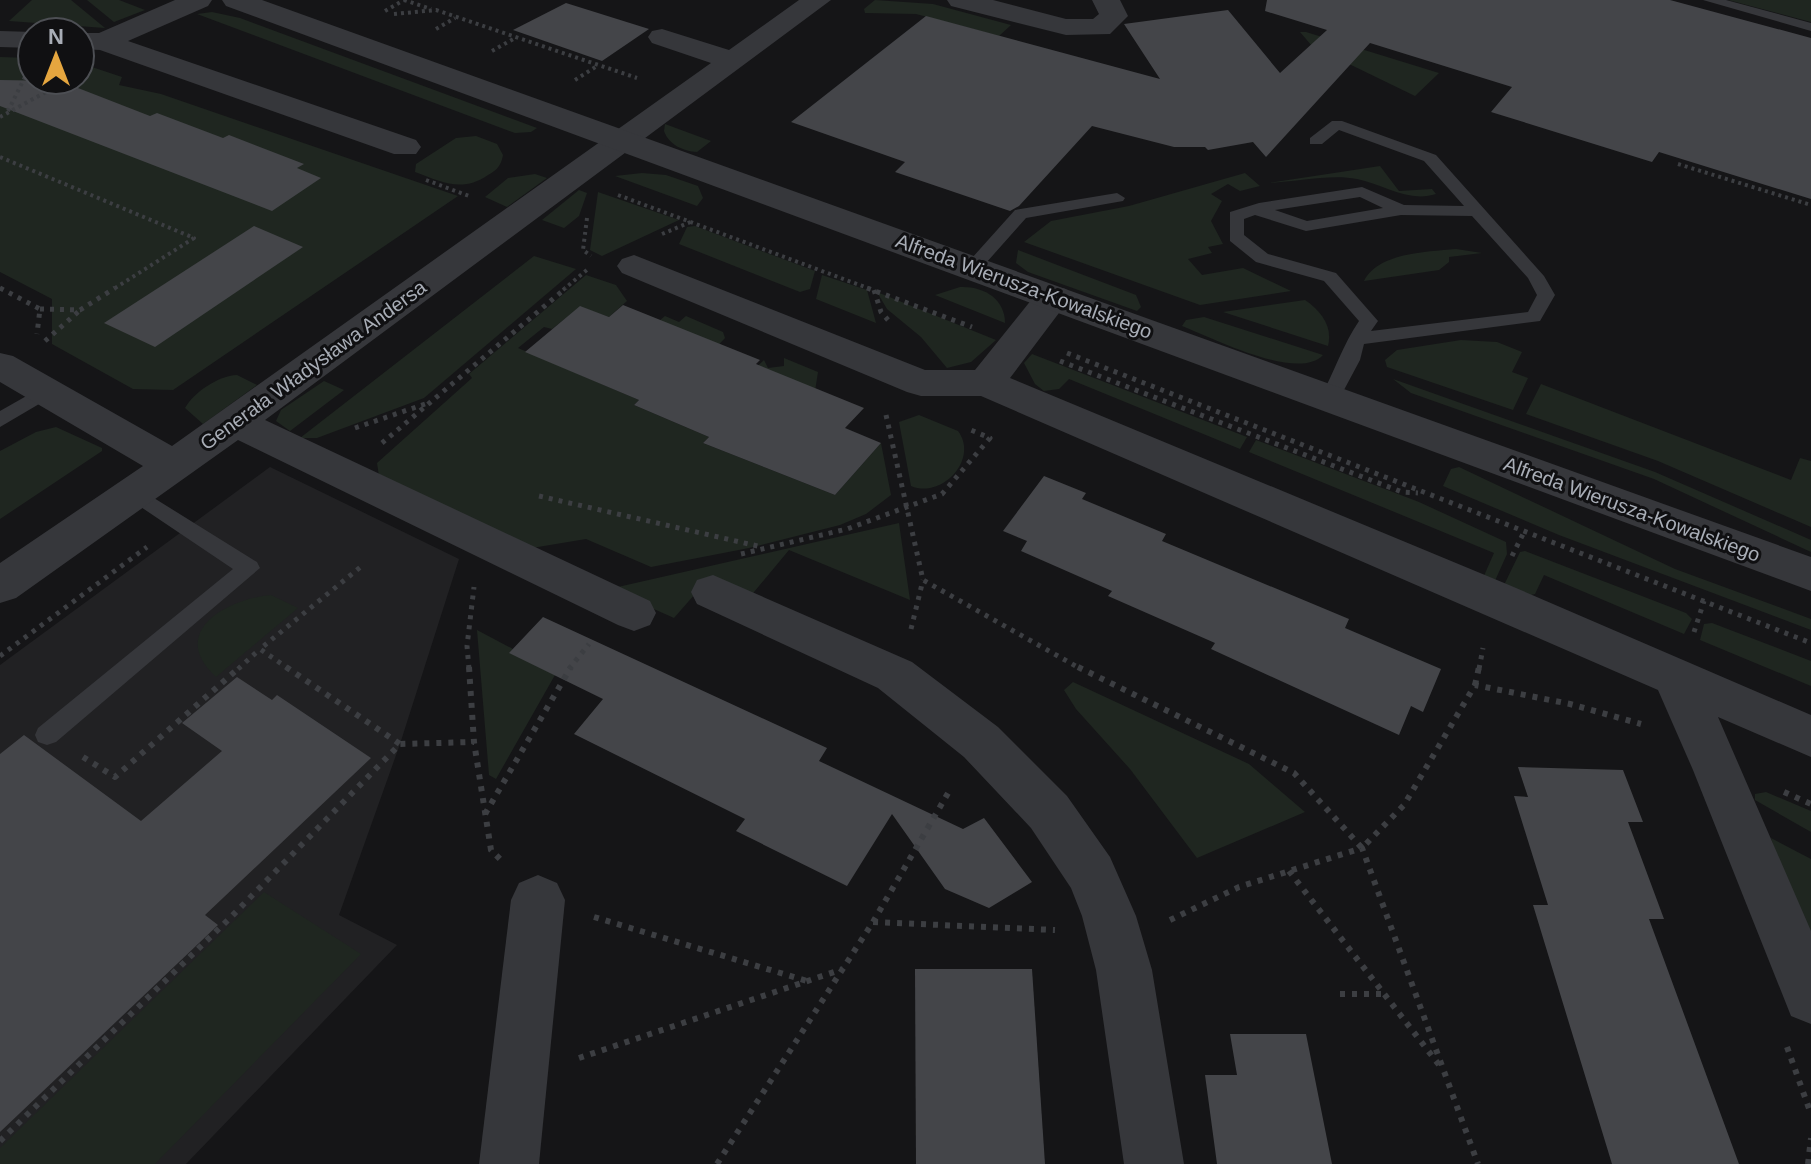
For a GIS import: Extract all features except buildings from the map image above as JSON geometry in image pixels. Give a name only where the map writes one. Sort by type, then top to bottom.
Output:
[{"type":"street","points":[[96,40],[198,0]]},
{"type":"street","name":"Alfreda Wierusza-Kowalskiego","points":[[236,0],[1811,574]]},
{"type":"street","name":"Generała Władysława Andersa","points":[[0,586],[582,181],[623,141],[817,0]]},
{"type":"street","points":[[961,0],[1066,27],[1100,28],[1114,16],[1106,0]]},
{"type":"street","points":[[662,37],[731,60]]},
{"type":"street","points":[[96,44],[405,147]]},
{"type":"street","points":[[612,267],[921,383],[986,383],[1811,737]]},
{"type":"street","points":[[986,383],[1053,297]]},
{"type":"street","points":[[0,365],[173,465]]},
{"type":"street","points":[[235,422],[634,613]]},
{"type":"street","points":[[725,574],[895,675],[981,742],[1019,778],[1072,843],[1091,874],[1117,945],[1154,1164]]},
{"type":"street","points":[[1675,677],[1797,1017]]},
{"type":"street","points":[[509,1164],[538,900]]},
{"type":"lane","points":[[1710,0],[1811,27]]},
{"type":"lane","points":[[1316,141],[1337,124],[1430,158],[1535,276],[1546,295],[1534,317],[1356,339]]},
{"type":"lane","points":[[1330,398],[1351,360],[1356,339],[1369,321],[1330,277],[1262,258],[1236,237],[1236,216],[1254,209],[1362,192],[1401,210]]},
{"type":"lane","points":[[972,268],[1021,214],[1117,198]]},
{"type":"lane","points":[[1254,209],[1306,226],[1401,210],[1478,211]]},
{"type":"lane","points":[[0,420],[44,392]]},
{"type":"lane","points":[[47,735],[249,568],[133,492]]},
{"type":"path","points":[[436,10],[377,15],[404,0],[436,10],[685,94]]},
{"type":"path","points":[[428,34],[456,17]]},
{"type":"path","points":[[486,54],[516,37]]},
{"type":"path","points":[[569,83],[598,65]]},
{"type":"path","points":[[6,114],[16,95]]},
{"type":"path","points":[[0,117],[39,96]]},
{"type":"path","points":[[0,157],[194,238],[80,310],[36,349]]},
{"type":"path","points":[[1678,164],[1811,205]]},
{"type":"path","points":[[612,267],[583,250],[582,181],[739,237],[1402,492],[1425,494],[1811,643]]},
{"type":"path","points":[[344,475],[587,268],[612,267]]},
{"type":"path","points":[[40,309],[80,310]]},
{"type":"path","points":[[290,450],[430,402]]},
{"type":"path","points":[[884,405],[923,580],[993,622],[1120,689],[1294,773],[1362,848],[1478,1164]]},
{"type":"path","points":[[725,574],[767,548],[847,529],[942,494],[990,438],[963,427]]},
{"type":"path","points":[[539,496],[767,548]]},
{"type":"path","points":[[0,656],[180,523]]},
{"type":"path","points":[[47,735],[115,777],[260,649],[363,565]]},
{"type":"path","points":[[475,575],[467,646],[474,742],[491,850],[538,900],[807,981]]},
{"type":"path","points":[[1698,619],[1704,601]]},
{"type":"path","points":[[485,814],[568,670],[597,634]]},
{"type":"path","points":[[1117,945],[1239,887],[1362,848],[1404,805],[1475,685],[1484,642]]},
{"type":"path","points":[[260,649],[400,744],[474,742]]},
{"type":"path","points":[[1475,685],[1570,704],[1644,725]]},
{"type":"path","points":[[0,1141],[232,916],[400,744]]},
{"type":"path","points":[[717,1164],[844,969],[955,782]]},
{"type":"path","points":[[1289,871],[1446,1073]]},
{"type":"path","points":[[873,922],[1071,930]]},
{"type":"path","points":[[519,1078],[844,969]]},
{"type":"path","points":[[1340,994],[1383,994]]},
{"type":"path","points":[[1797,1017],[1811,1114]]},
{"type":"path","points":[[1808,1164],[1811,1138]]},
{"type":"shaded area","points":[[32,0],[71,0],[90,16],[16,16],[16,22],[9,21]]},
{"type":"shaded area","points":[[87,0],[119,0],[145,10],[114,22]]},
{"type":"shaded area","points":[[875,0],[933,4],[1011,25],[999,36],[916,14],[865,13],[864,9]]},
{"type":"shaded area","points":[[1728,0],[1811,0],[1811,22]]},
{"type":"shaded area","points":[[212,12],[240,18],[537,128],[531,132],[515,133],[197,14]]},
{"type":"shaded area","points":[[1300,32],[1439,73],[1415,96],[1312,46]]},
{"type":"shaded area","points":[[0,57],[16,58],[16,96],[96,96],[96,68],[122,77],[119,85],[161,94],[458,196],[173,390],[133,389],[52,344],[52,299],[0,272]]},
{"type":"shaded area","points":[[665,124],[711,141],[697,152],[682,149],[666,136]]},
{"type":"shaded area","points":[[476,136],[497,144],[503,155],[500,165],[491,173],[461,185],[415,172],[416,164],[456,138]]},
{"type":"shaded area","points":[[1380,166],[1399,191],[1432,189],[1436,194],[1406,195],[1367,181],[1347,178],[1269,183]]},
{"type":"shaded area","points":[[642,173],[666,175],[698,186],[703,198],[697,206],[615,176]]},
{"type":"shaded area","points":[[1245,173],[1260,186],[1240,191],[1228,184],[1211,194],[1222,201],[1211,221],[1223,244],[1208,247],[1212,253],[1188,259],[1202,275],[1243,268],[1291,291],[1200,305],[1024,242],[1051,221],[1129,206]]},
{"type":"shaded area","points":[[535,174],[547,178],[507,207],[485,197],[508,178]]},
{"type":"shaded area","points":[[579,190],[587,193],[579,216],[564,228],[542,220]]},
{"type":"shaded area","points":[[598,192],[679,220],[602,256],[590,250]]},
{"type":"shaded area","points":[[695,226],[815,271],[810,289],[800,292],[679,244],[687,227]]},
{"type":"shaded area","points":[[1456,249],[1482,253],[1449,257],[1449,262],[1439,270],[1364,281],[1371,271],[1392,259]]},
{"type":"shaded area","points":[[1018,250],[1136,295],[1141,307],[1137,311],[1028,272],[1016,263]]},
{"type":"shaded area","points":[[534,256],[576,269],[424,398],[317,438],[300,438]]},
{"type":"shaded area","points":[[586,275],[616,285],[627,301],[609,317],[580,307],[552,329],[544,327],[518,348],[639,400],[634,405],[709,437],[703,443],[835,495],[881,443],[891,495],[866,514],[840,525],[749,548],[651,567],[586,539],[532,548],[379,476],[377,463],[472,378],[469,374]]},
{"type":"shaded area","points":[[822,275],[867,290],[876,323],[816,299]]},
{"type":"shaded area","points":[[960,287],[977,289],[992,296],[1001,307],[1005,323],[935,295]]},
{"type":"shaded area","points":[[877,292],[996,340],[971,362],[947,368],[921,337],[887,309]]},
{"type":"shaded area","points":[[1305,300],[1316,309],[1327,326],[1328,346],[1223,312]]},
{"type":"shaded area","points":[[665,316],[679,322],[686,316],[723,332],[725,338],[707,357],[646,332]]},
{"type":"shaded area","points":[[1204,317],[1323,355],[1311,362],[1295,364],[1276,361],[1234,348],[1182,326],[1186,320]]},
{"type":"shaded area","points":[[1461,340],[1497,342],[1522,352],[1512,372],[1528,378],[1513,410],[1387,367],[1385,360],[1397,350]]},
{"type":"shaded area","points":[[1032,354],[1247,437],[1240,449],[1069,379],[1059,389],[1044,391],[1035,384],[1024,363]]},
{"type":"shaded area","points":[[784,358],[818,372],[815,391],[744,379],[764,360],[768,368],[784,366]]},
{"type":"shaded area","points":[[237,375],[257,385],[203,424],[185,408],[207,386]]},
{"type":"shaded area","points":[[1393,379],[1655,472],[1811,540],[1811,552],[1654,479],[1411,393]]},
{"type":"shaded area","points":[[324,381],[344,390],[290,431],[276,421],[281,410]]},
{"type":"shaded area","points":[[1541,384],[1791,480],[1800,458],[1811,461],[1811,527],[1658,461],[1526,414]]},
{"type":"shaded area","points":[[919,415],[958,431],[964,453],[961,464],[945,482],[923,489],[911,486],[899,422]]},
{"type":"shaded area","points":[[56,427],[102,448],[102,451],[0,519],[0,451],[36,432]]},
{"type":"shaded area","points":[[1256,440],[1419,502],[1506,542],[1507,554],[1494,583],[1483,578],[1494,553],[1249,452]]},
{"type":"shaded area","points":[[270,467],[459,559],[400,744],[339,915],[397,945],[186,1164],[0,1164],[0,665]]},
{"type":"shaded area","points":[[1459,467],[1675,569],[1811,619],[1811,630],[1559,535],[1443,486],[1451,469]]},
{"type":"shaded area","points":[[899,523],[910,600],[789,550],[749,598],[709,578],[674,618],[609,589]]},
{"type":"shaded area","points":[[1525,551],[1686,613],[1692,619],[1684,634],[1544,575],[1535,594],[1527,596],[1506,587],[1505,583],[1520,552]]},
{"type":"shaded area","points":[[271,595],[298,608],[216,677],[202,661],[198,646],[200,632],[221,611],[237,603]]},
{"type":"shaded area","points":[[1712,623],[1811,661],[1811,686],[1700,640],[1704,624]]},
{"type":"shaded area","points":[[477,630],[513,649],[510,653],[555,675],[496,779],[489,775]]},
{"type":"shaded area","points":[[1073,682],[1249,764],[1305,812],[1197,858],[1130,769],[1076,709],[1064,690]]},
{"type":"shaded area","points":[[1766,792],[1811,811],[1811,832],[1755,800],[1755,794]]},
{"type":"shaded area","points":[[1771,838],[1811,859],[1811,967]]},
{"type":"shaded area","points":[[264,892],[361,954],[155,1164],[0,1164],[0,1148]]}]
